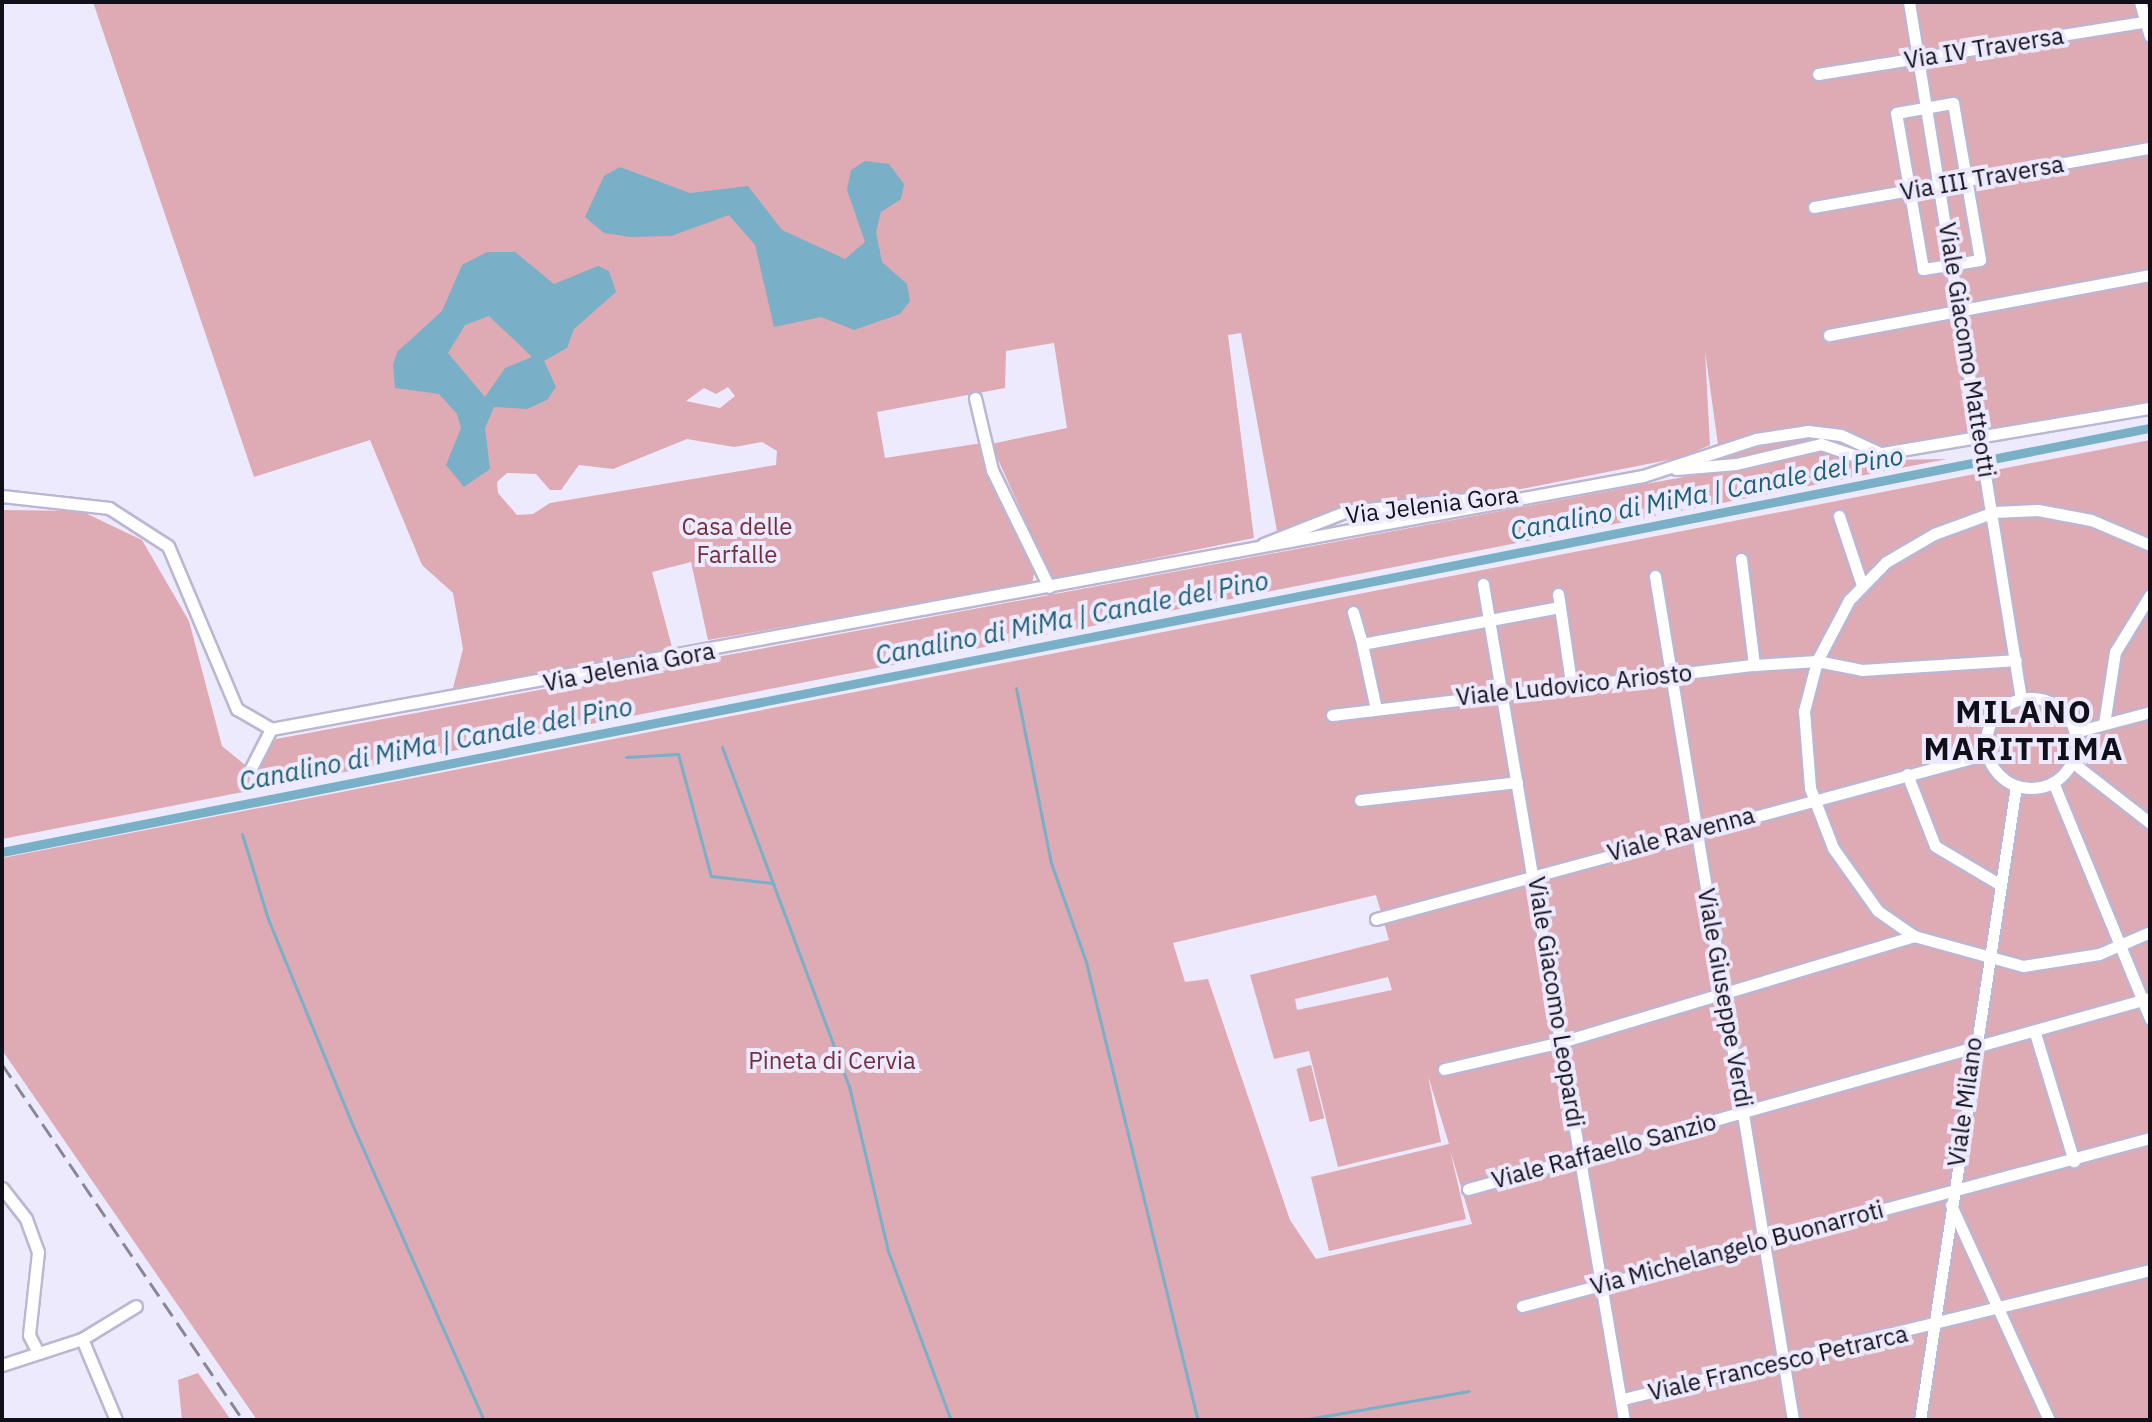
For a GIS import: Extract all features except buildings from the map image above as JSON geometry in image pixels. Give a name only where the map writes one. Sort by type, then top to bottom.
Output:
[{"type":"street","name":"Viale Giacomo Matteotti","points":[[1909,2],[1994,512],[2021,699]]},
{"type":"street","points":[[2140,2],[2150,36]]},
{"type":"street","name":"Via IV Traversa","points":[[1818,74],[2148,21]]},
{"type":"street","points":[[1953,103],[1966,180],[1980,260],[1923,269],[1896,113],[1953,103]]},
{"type":"street","name":"Via III Traversa","points":[[1814,207],[2150,148]]},
{"type":"street","points":[[1829,335],[1960,308],[2150,275]]},
{"type":"street","points":[[975,398],[992,470],[1049,587]]},
{"type":"street","name":"Via Jelenia Gora","points":[[271,729],[1049,587],[1673,468],[1736,464],[1821,444],[1859,457],[1981,434],[2150,408]]},
{"type":"street","name":"Via Jelenia Gora","points":[[1673,468],[1730,445],[1808,431],[1841,435],[1878,452]]},
{"type":"street","name":"Via Jelenia Gora","points":[[1263,544],[1347,511],[1558,492]]},
{"type":"street","points":[[2,496],[109,508],[168,546],[237,709],[271,729],[250,770]]},
{"type":"street","points":[[2,503],[35,498]]},
{"type":"street","points":[[2150,545],[2080,517],[1994,512],[1909,547],[1862,585],[1817,661],[1804,711],[1813,799],[1860,890],[1914,936],[1986,960],[2048,964],[2121,946],[2150,932]]},
{"type":"street","points":[[1839,516],[1862,585]]},
{"type":"street","points":[[1741,559],[1754,665]]},
{"type":"street","name":"Viale Giuseppe Verdi","points":[[1655,576],[1726,992],[1793,1420]]},
{"type":"street","name":"Viale Giacomo Leopardi","points":[[1483,584],[1493,619],[1517,782],[1536,874],[1624,1420]]},
{"type":"street","points":[[1558,594],[1571,682]]},
{"type":"street","points":[[2104,724],[2115,652],[2150,595]]},
{"type":"street","points":[[1362,644],[1560,607]]},
{"type":"street","points":[[1353,612],[1376,709]]},
{"type":"street","name":"Viale Ludovico Ariosto","points":[[1332,715],[1571,682],[1754,665],[1817,661],[1863,670],[2016,660]]},
{"type":"street","points":[[2021,699],[2055,704],[2075,732],[2072,762],[2053,782],[2016,786],[1987,754],[1992,719],[2021,699]]},
{"type":"street","points":[[2075,732],[2150,712]]},
{"type":"street","name":"Viale Ravenna","points":[[1376,919],[1696,829],[1987,754]]},
{"type":"street","points":[[2072,762],[2150,823]]},
{"type":"street","points":[[1907,774],[1935,846],[1999,884]]},
{"type":"street","points":[[1360,800],[1517,782]]},
{"type":"street","points":[[2053,782],[2146,999],[2150,1019]]},
{"type":"street","name":"Viale Milano","points":[[1920,1420],[1986,960],[2016,786]]},
{"type":"street","points":[[1444,1069],[1561,1042],[1914,936]]},
{"type":"street","name":"Viale Raffaello Sanzio","points":[[1468,1189],[1580,1154],[1973,1052],[2146,999]]},
{"type":"street","points":[[2035,1033],[2074,1161]]},
{"type":"street","name":"Via Michelangelo Buonarroti","points":[[1522,1306],[1765,1240],[1951,1198],[2150,1138]]},
{"type":"street","points":[[2,1188],[26,1219],[38,1252],[29,1335],[38,1353]]},
{"type":"street","points":[[1951,1198],[1961,1227],[2049,1420]]},
{"type":"street","points":[[1947,1231],[1961,1227]]},
{"type":"street","name":"Viale Francesco Petrarca","points":[[1623,1399],[1784,1364],[2150,1270]]},
{"type":"street","points":[[2,1365],[82,1339],[136,1306]]},
{"type":"street","points":[[82,1339],[116,1420]]},
{"type":"green space","name":"Casa delle Farfalle","points":[[93,2],[2150,2],[2150,409],[1887,460],[1947,459],[2,839],[2,510],[81,511],[142,540],[189,621],[222,746],[250,769],[276,739],[1721,470],[1711,462],[1720,459],[1705,351],[1710,445],[1683,457],[1521,489],[1344,508],[1277,531],[1241,333],[1228,335],[1254,538],[1052,579],[991,444],[1067,428],[1054,343],[1006,351],[1005,388],[877,412],[885,458],[982,443],[986,473],[1034,573],[1032,585],[708,640],[691,562],[652,572],[673,651],[453,688],[463,649],[453,593],[422,565],[370,440],[254,477]],"holes":[[[728,387],[735,396],[720,408],[686,401],[704,388],[716,394]],[[687,439],[734,447],[762,442],[777,451],[776,465],[550,503],[533,514],[517,515],[498,493],[497,482],[507,473],[536,474],[550,490],[561,490],[579,465],[613,469]]]},
{"type":"green space","name":"Pineta di Cervia","points":[[2150,440],[2150,1420],[257,1420],[2,1050],[2,858]],"holes":[[[1376,895],[1389,940],[1250,975],[1274,1059],[1309,1051],[1338,1167],[1441,1142],[1428,1076],[1449,1144],[1311,1177],[1329,1251],[1466,1219],[1450,1150],[1472,1224],[1316,1259],[1290,1220],[1208,979],[1185,982],[1173,943]],[[1388,977],[1392,990],[1297,1010],[1295,999]]]},
{"type":"green space","points":[[1311,1065],[1324,1118],[1310,1122],[1296,1069]]},
{"type":"green space","points":[[198,1373],[231,1420],[182,1420],[178,1380]]},
{"type":"water","points":[[865,161],[889,164],[904,184],[901,199],[881,212],[876,232],[882,262],[907,284],[910,301],[900,314],[854,330],[821,317],[774,327],[755,245],[729,215],[671,236],[631,237],[604,233],[585,217],[604,176],[620,167],[690,193],[748,186],[782,230],[845,259],[865,242],[847,190],[851,170]]},
{"type":"water","points":[[487,252],[515,252],[554,284],[598,266],[609,271],[616,292],[574,329],[567,348],[544,361],[556,387],[547,400],[527,409],[494,407],[485,428],[490,469],[464,487],[446,465],[461,428],[457,414],[439,394],[395,388],[393,365],[397,352],[442,311],[462,265]],"holes":[[[489,316],[532,357],[505,368],[485,397],[448,353],[465,325]]]},
{"type":"waterway","points":[[252,2],[294,2]]},
{"type":"waterway","name":"Canalino di MiMa | Canale del Pino","points":[[2,852],[2150,428]]},
{"type":"waterway","points":[[1016,688],[1051,863],[1086,962],[1198,1420]]},
{"type":"waterway","points":[[722,747],[849,1086],[888,1251],[951,1420]]},
{"type":"waterway","points":[[626,757],[678,754],[711,876],[773,883]]},
{"type":"waterway","points":[[242,834],[268,919],[352,1124],[484,1420]]},
{"type":"waterway","points":[[1302,1420],[1469,1391]]},
{"type":"railway","points":[[2,1064],[243,1420]]},
{"type":"district","name":"MILANO MARITTIMA","points":[[2024,730]]}]
